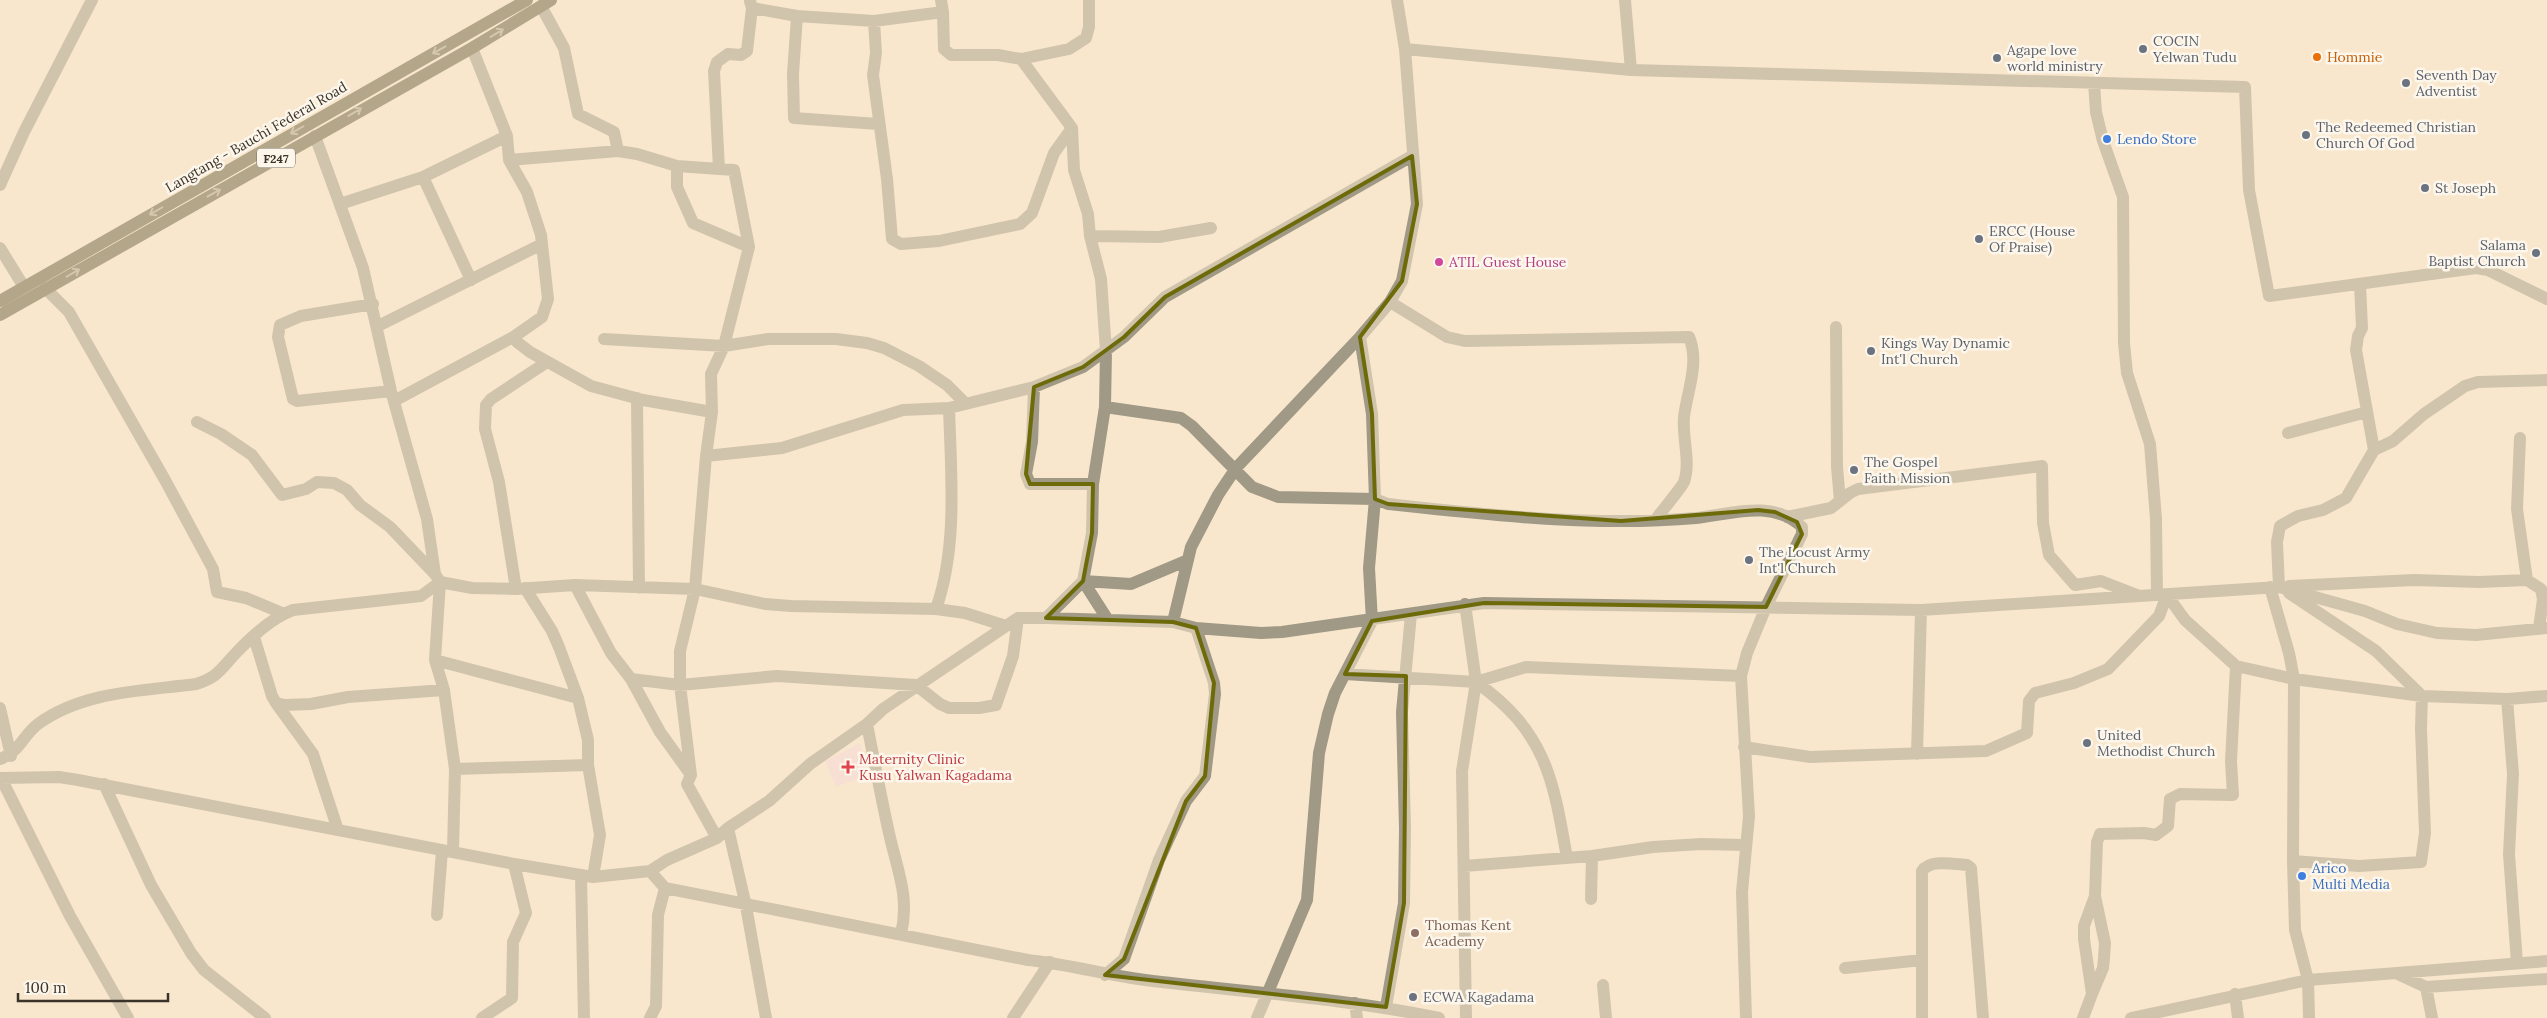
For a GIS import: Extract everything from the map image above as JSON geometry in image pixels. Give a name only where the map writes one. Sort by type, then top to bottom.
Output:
[{"type":"main road","name":"Langtang - Bauchi Federal Road","points":[[0,301],[527,0]]},
{"type":"main road","name":"F247","points":[[0,315],[472,48],[546,3]]},
{"type":"street","points":[[0,185],[24,132],[92,0]]},
{"type":"street","points":[[718,169],[714,71],[717,62],[728,54],[741,55],[747,51],[751,4],[796,16],[874,21],[942,6],[944,48],[947,53],[951,55],[998,55],[1021,59],[1069,49],[1086,38],[1089,27],[1089,0]]},
{"type":"street","points":[[1173,622],[1190,547],[1205,516],[1235,471],[1360,337],[1390,302],[1402,281],[1415,225],[1417,204],[1405,49],[1396,0]]},
{"type":"street","points":[[1625,0],[1631,70]]},
{"type":"street","points":[[546,3],[564,48],[578,114],[614,132],[618,151]]},
{"type":"street","points":[[796,16],[792,111],[794,118],[878,124]]},
{"type":"street","points":[[874,21],[876,53],[872,75],[887,179],[892,239],[901,244],[939,241],[1020,224],[1032,213],[1054,153],[1072,128]]},
{"type":"street","points":[[373,304],[301,316],[280,325],[278,337],[293,399],[297,401],[393,396],[515,336],[542,317],[546,310],[548,299],[542,244],[528,192],[508,160],[507,136],[472,48]]},
{"type":"street","points":[[1405,49],[1631,70],[2245,86],[2250,190],[2269,296],[2476,268],[2496,274],[2547,299]]},
{"type":"street","points":[[1021,59],[1072,128],[1074,170],[1088,214],[1090,236],[1101,279],[1106,351],[1105,407],[1092,484],[1092,534],[1083,581],[1046,618]]},
{"type":"street","points":[[1744,747],[1810,756],[1986,752],[2027,734],[2029,701],[2035,693],[2074,683],[2108,669],[2159,616],[2162,595],[2150,444],[2127,373],[2124,342],[2123,197],[2103,141],[2096,112],[2094,82]]},
{"type":"street","points":[[315,136],[373,304],[393,396],[427,519],[437,578],[436,660],[444,690],[455,769],[447,851],[437,915]]},
{"type":"street","points":[[340,204],[423,176],[507,136]]},
{"type":"street","points":[[508,160],[618,151],[638,154],[677,166],[734,170],[749,247],[724,346],[711,374],[712,412],[706,456],[695,589],[680,651],[680,685],[691,775],[687,784],[717,838]]},
{"type":"street","points":[[706,456],[782,448],[903,410],[949,408],[1034,388],[1083,367],[1124,337],[1165,297],[1412,156]]},
{"type":"street","points":[[677,166],[677,187],[693,223],[749,247]]},
{"type":"street","points":[[423,176],[471,280]]},
{"type":"street","points":[[1090,236],[1159,237],[1212,228]]},
{"type":"street","points":[[378,326],[542,244]]},
{"type":"street","points":[[0,248],[24,287]]},
{"type":"street","points":[[2360,284],[2362,328],[2358,336],[2356,350],[2374,450]]},
{"type":"street","points":[[46,288],[69,312],[165,480],[213,569],[218,592],[246,598],[282,614]]},
{"type":"street","points":[[1390,302],[1447,337],[1465,341],[1689,337],[1692,343],[1692,370],[1684,417],[1687,469],[1683,485],[1675,492],[1656,520]]},
{"type":"street","points":[[1836,327],[1837,467],[1840,501]]},
{"type":"street","points":[[515,336],[521,345],[590,386],[637,398],[712,412]]},
{"type":"street","points":[[1257,1018],[1307,900],[1319,752],[1335,694],[1372,620],[1369,568],[1375,499],[1372,414],[1360,337]]},
{"type":"street","points":[[604,339],[724,346],[768,339],[836,339],[876,345],[919,366],[947,385],[966,404]]},
{"type":"street","points":[[547,362],[491,399],[486,405],[485,429],[499,482],[520,588],[552,630],[578,698],[588,740],[588,765],[600,835],[587,876],[588,1017]]},
{"type":"street","points":[[2309,1018],[2308,980],[2295,930],[2293,861],[2294,679],[2274,587],[2280,526],[2298,516],[2323,510],[2346,498],[2374,450],[2393,441],[2424,414],[2465,386],[2478,382],[2547,380]]},
{"type":"street","points":[[1034,388],[1031,448],[1026,474],[1030,484],[1092,484]]},
{"type":"street","points":[[637,398],[639,588]]},
{"type":"street","points":[[1105,407],[1181,418],[1192,426],[1252,487],[1278,497],[1375,499],[1388,504],[1470,513],[1622,521],[1656,520],[1758,510],[1775,512],[1802,527],[1802,534],[1766,606],[1747,653],[1741,676],[1749,816],[1745,845],[1742,912],[1746,1018]]},
{"type":"street","points":[[936,609],[945,583],[949,553],[951,485],[949,408]]},
{"type":"street","points":[[2288,433],[2367,412]]},
{"type":"street","points":[[197,422],[221,434],[252,455],[282,495],[306,489],[317,482],[334,483],[347,490],[360,506],[390,528],[437,578],[472,588],[575,586],[695,589],[765,604],[936,609],[964,613],[1006,626]]},
{"type":"street","points":[[2520,438],[2517,509],[2527,580]]},
{"type":"street","points":[[1787,517],[1821,512],[1831,508],[1858,490],[2042,466],[2043,523],[2049,555],[2076,585],[2101,581],[2142,597]]},
{"type":"street","points":[[1083,581],[1132,584],[1188,560]]},
{"type":"street","points":[[6,758],[37,724],[66,709],[108,695],[196,684],[210,680],[219,674],[254,636],[282,614],[293,610],[421,596],[437,578]]},
{"type":"street","points":[[128,1018],[70,916],[1,778],[59,777],[104,784],[514,864],[587,876],[650,871],[666,860],[717,838],[728,828],[769,801],[810,764],[867,724],[916,686],[1018,618],[1173,622],[1196,628],[1261,633],[1372,620],[1466,604],[1766,606],[1921,610],[2274,587],[2414,580],[2479,582],[2527,580],[2540,589],[2543,599],[2543,628],[2476,635],[2437,633],[2397,624],[2365,611],[2274,587]]},
{"type":"street","points":[[1083,581],[1108,620]]},
{"type":"street","points":[[575,586],[611,653],[631,679],[660,732],[691,775]]},
{"type":"street","points":[[2274,587],[2376,651],[2422,696],[2421,729],[2425,833],[2421,862],[2402,865],[2359,866],[2293,861]]},
{"type":"street","points":[[2162,595],[2185,620],[2236,666],[2294,679],[2422,696],[2507,699],[2547,696]]},
{"type":"street","points":[[1466,604],[1476,682],[1462,771],[1466,1018]]},
{"type":"street","points":[[1917,754],[1921,610]]},
{"type":"street","points":[[1386,1007],[1404,903],[1406,828],[1402,712],[1411,614]]},
{"type":"street","points":[[631,679],[680,685],[776,676],[916,686],[940,704],[950,708],[979,708],[996,705],[1013,656],[1018,618]]},
{"type":"street","points":[[1106,976],[1124,959],[1159,860],[1186,801],[1205,776],[1215,694],[1214,683],[1196,628]]},
{"type":"street","points":[[254,636],[265,679],[276,703],[313,754],[338,830]]},
{"type":"street","points":[[436,660],[578,698]]},
{"type":"street","points":[[2083,1018],[2103,968],[2104,958],[2105,943],[2096,896],[2100,834],[2144,833],[2156,835],[2168,826],[2170,799],[2180,794],[2233,795],[2231,761],[2236,666]]},
{"type":"street","points":[[1345,674],[1406,676],[1476,682],[1526,667],[1741,676]]},
{"type":"street","points":[[1476,682],[1499,698],[1539,749],[1552,781],[1566,858]]},
{"type":"street","points":[[276,703],[284,705],[311,704],[348,696],[444,690]]},
{"type":"street","points":[[2507,699],[2513,774],[2509,854],[2517,964]]},
{"type":"street","points":[[0,708],[6,758]]},
{"type":"street","points":[[867,724],[889,834],[903,887],[906,913],[901,934]]},
{"type":"street","points":[[455,769],[588,765]]},
{"type":"street","points":[[104,784],[151,885],[191,953],[204,970],[265,1018]]},
{"type":"street","points":[[728,828],[746,906],[766,1018]]},
{"type":"street","points":[[1464,866],[1592,856],[1653,847],[1701,844],[1745,845]]},
{"type":"street","points":[[1591,899],[1592,856]]},
{"type":"street","points":[[482,1018],[512,998],[513,942],[526,913],[514,864]]},
{"type":"street","points":[[1922,1018],[1922,872],[1925,868],[1934,864],[1967,865],[1973,875],[1982,1018]]},
{"type":"street","points":[[650,871],[666,888],[746,906],[901,934],[1028,960],[1050,962],[1106,976],[1355,1003],[1386,1007],[1439,1018]]},
{"type":"street","points":[[650,1018],[656,1006],[658,916],[666,888]]},
{"type":"street","points":[[2092,994],[2084,926],[2096,896]]},
{"type":"street","points":[[1845,968],[1922,960]]},
{"type":"street","points":[[2133,1018],[2235,994],[2308,980],[2547,961]]},
{"type":"street","points":[[1013,1018],[1050,962]]},
{"type":"street","points":[[2396,974],[2426,987],[2547,979]]},
{"type":"street","points":[[1603,985],[1606,1018]]},
{"type":"street","points":[[2426,987],[2432,1018]]},
{"type":"street","points":[[2235,994],[2238,1018]]},
{"type":"street","points":[[1355,1003],[1357,1018]]},
{"type":"highlighted area","points":[[1412,156],[1417,204],[1402,281],[1360,337],[1372,414],[1375,499],[1388,504],[1621,521],[1758,510],[1775,512],[1797,522],[1802,534],[1766,607],[1484,603],[1372,621],[1345,674],[1406,676],[1404,903],[1386,1007],[1105,975],[1124,959],[1186,801],[1205,776],[1214,683],[1196,628],[1173,622],[1046,618],[1083,581],[1092,533],[1093,484],[1030,484],[1026,474],[1034,387],[1083,367],[1124,337],[1165,297]]},
{"type":"shaded area","name":"Maternity Clinic Kusu Yalwan Kagadama","points":[[860,743],[870,774],[836,787],[825,761]]},
{"type":"place","name":"COCIN Yelwan Tudu","points":[[2143,49]]},
{"type":"place","name":"Hommie","points":[[2317,57]]},
{"type":"place","name":"Agape love world ministry","points":[[1997,58]]},
{"type":"place","name":"Seventh Day Adventist","points":[[2406,83]]},
{"type":"place","name":"The Redeemed Christian Church Of God","points":[[2306,135]]},
{"type":"place","name":"Lendo Store","points":[[2107,139]]},
{"type":"place","name":"St Joseph","points":[[2425,188]]},
{"type":"place","name":"ERCC (House Of Praise)","points":[[1979,239]]},
{"type":"place","name":"Salama Baptist Church","points":[[2536,253]]},
{"type":"place","name":"ATIL Guest House","points":[[1439,262]]},
{"type":"place","name":"Kings Way Dynamic Int'l Church","points":[[1871,351]]},
{"type":"place","name":"The Gospel Faith Mission","points":[[1854,470]]},
{"type":"place","name":"The Locust Army Int'l Church","points":[[1749,560]]},
{"type":"place","name":"United Methodist Church","points":[[2087,743]]},
{"type":"place","name":"Maternity Clinic Kusu Yalwan Kagadama","points":[[848,767]]},
{"type":"place","name":"Arico Multi Media","points":[[2302,876]]},
{"type":"place","name":"Thomas Kent Academy","points":[[1415,933]]},
{"type":"place","name":"ECWA Kagadama","points":[[1413,997]]}]
